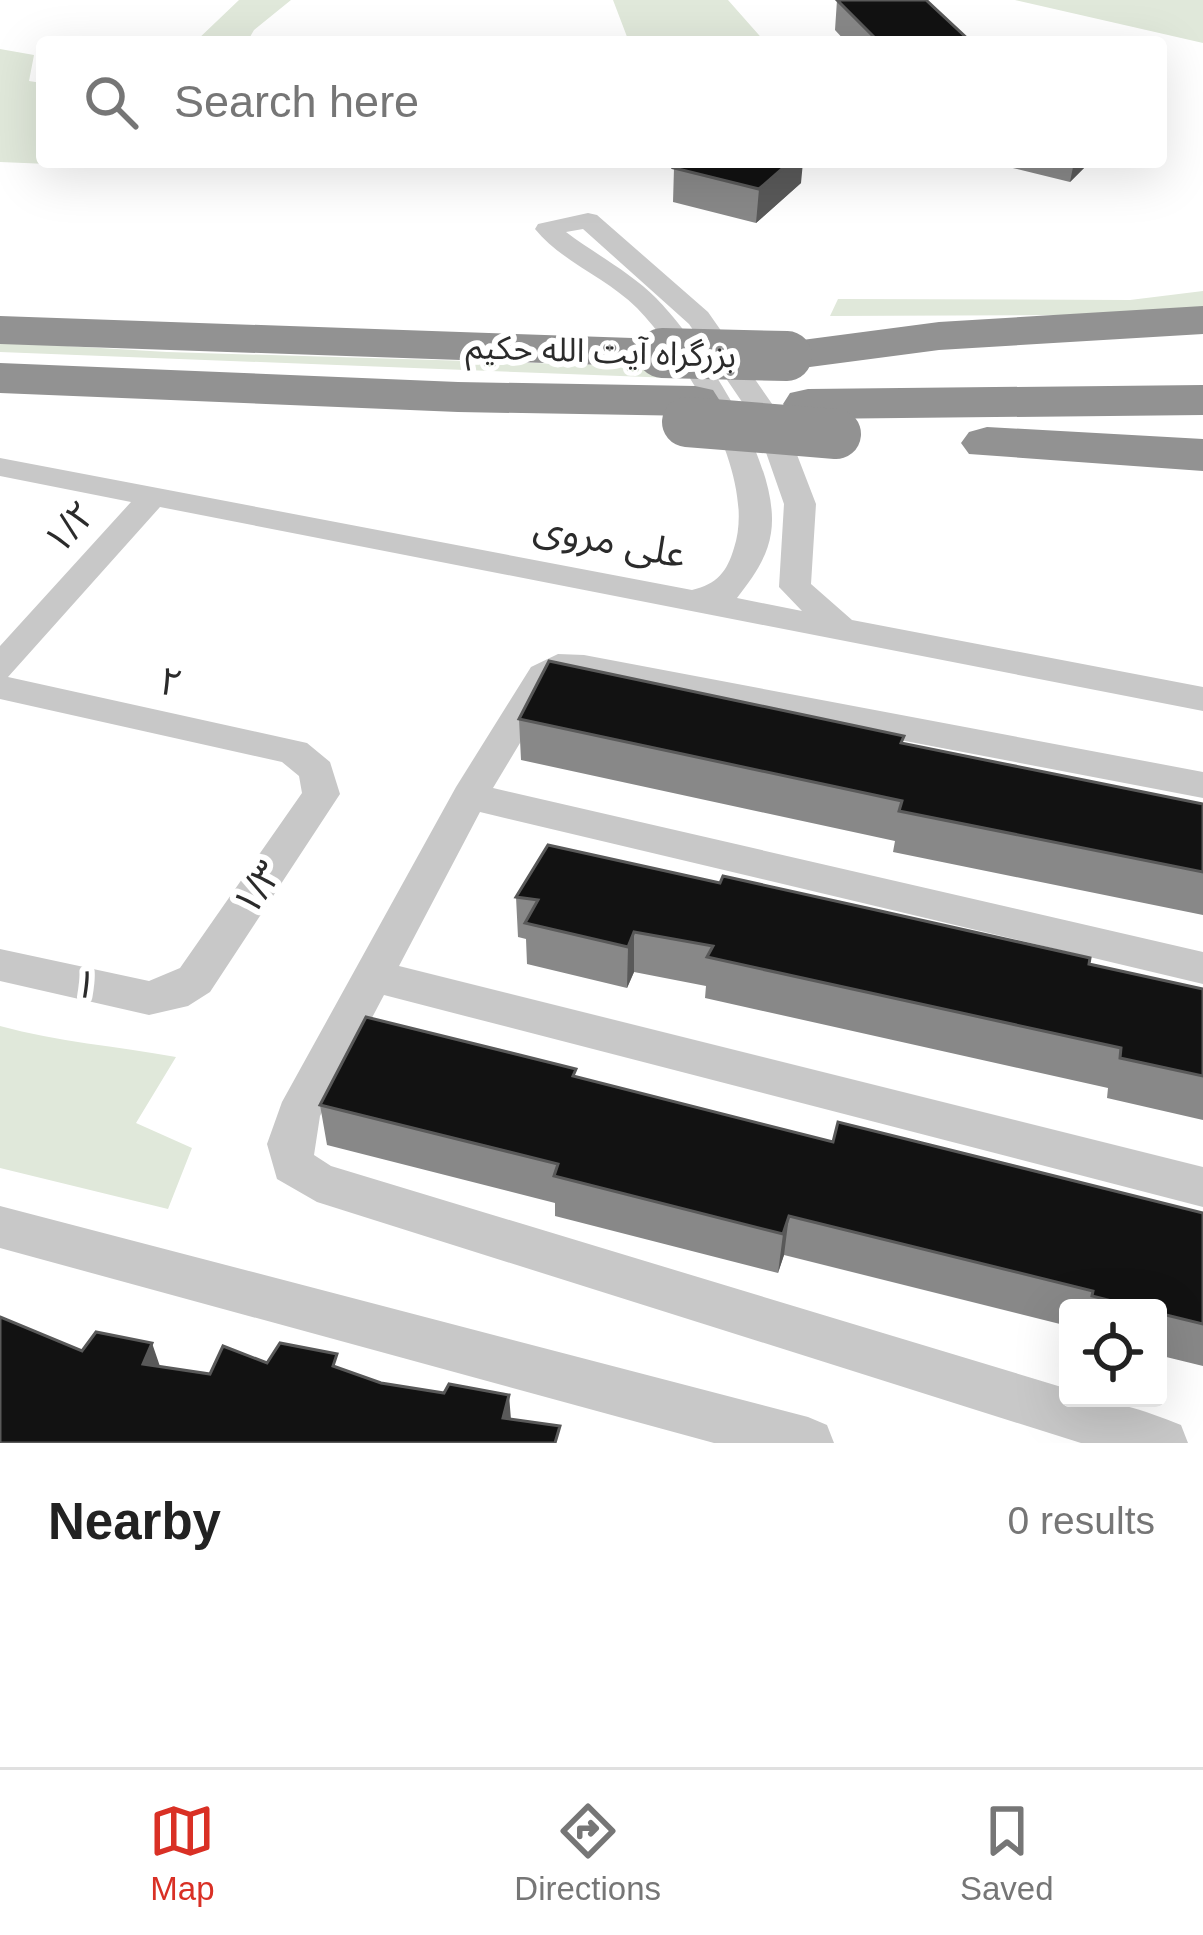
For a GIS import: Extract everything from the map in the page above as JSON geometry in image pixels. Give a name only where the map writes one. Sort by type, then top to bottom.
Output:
[{"type":"highway","points":[[787,356],[939,336],[1203,320]]},
{"type":"highway","name":"بزرگراه آیت الله حکیم","points":[[0,330],[787,356],[1203,351]]},
{"type":"highway","name":"بزرگراه آیت الله حکیم","points":[[0,378],[458,397],[822,419]]},
{"type":"highway","points":[[822,419],[1203,400]]},
{"type":"highway","points":[[822,419],[1203,455]]},
{"type":"street","points":[[697,599],[725,592],[749,556],[758,514],[749,464],[709,388],[647,305],[547,229],[588,220],[616,252],[683,301],[752,389],[789,466],[800,505],[795,587],[841,628]]},
{"type":"street","points":[[585,261],[616,252]]},
{"type":"street","name":"علی مروی","points":[[0,467],[1203,700]]},
{"type":"street","name":"۱/۲","points":[[0,668],[153,496]]},
{"type":"street","points":[[1162,1443],[316,1182],[293,1165],[290,1144],[298,1115],[469,796],[543,675],[569,664],[1203,785]]},
{"type":"street","name":"۲","points":[[0,687],[294,752],[317,771]]},
{"type":"street","name":"۱/۳","points":[[173,994],[195,980],[321,794],[317,771]]},
{"type":"street","points":[[469,796],[1203,968]]},
{"type":"street","name":"۱","points":[[0,964],[148,998],[173,994]]},
{"type":"street","points":[[371,975],[1203,1187]]},
{"type":"street","points":[[0,1227],[808,1443]]},
{"type":"shaded area","points":[[239,0],[291,0],[250,36],[201,36]]},
{"type":"shaded area","points":[[613,0],[728,0],[760,36],[627,36]]},
{"type":"shaded area","points":[[1015,0],[1203,0],[1203,43]]},
{"type":"shaded area","points":[[0,49],[34,55],[29,81],[36,82],[36,163],[0,162]]},
{"type":"shaded area","points":[[1203,291],[1203,307],[1078,315],[830,316],[838,299],[1130,300]]},
{"type":"shaded area","points":[[0,342],[167,352],[669,367],[673,378],[0,352]]},
{"type":"shaded area","points":[[0,1026],[176,1057],[136,1123],[192,1148],[168,1209],[0,1168]]},
{"type":"building","points":[[837,0],[926,0],[965,36],[873,36]]},
{"type":"building","points":[[674,168],[783,168],[759,189]]},
{"type":"building","points":[[549,661],[904,736],[901,743],[1203,804],[1203,872],[899,811],[902,801],[519,719]]},
{"type":"building","points":[[548,845],[720,883],[723,876],[1090,958],[1089,964],[1203,989],[1203,1076],[1120,1058],[1121,1048],[707,957],[713,946],[634,932],[628,947],[525,923],[538,900],[516,897]]},
{"type":"building","points":[[366,1017],[576,1069],[573,1076],[833,1142],[838,1122],[1203,1213],[1203,1324],[1167,1315],[1167,1299],[1104,1299],[1092,1296],[1093,1291],[789,1216],[783,1234],[554,1176],[558,1164],[320,1105]]},
{"type":"building","points":[[0,1317],[82,1351],[96,1332],[152,1343],[143,1364],[210,1374],[223,1346],[267,1363],[280,1343],[337,1354],[333,1366],[381,1383],[444,1393],[449,1384],[509,1395],[503,1418],[560,1426],[555,1443],[0,1443]]}]
